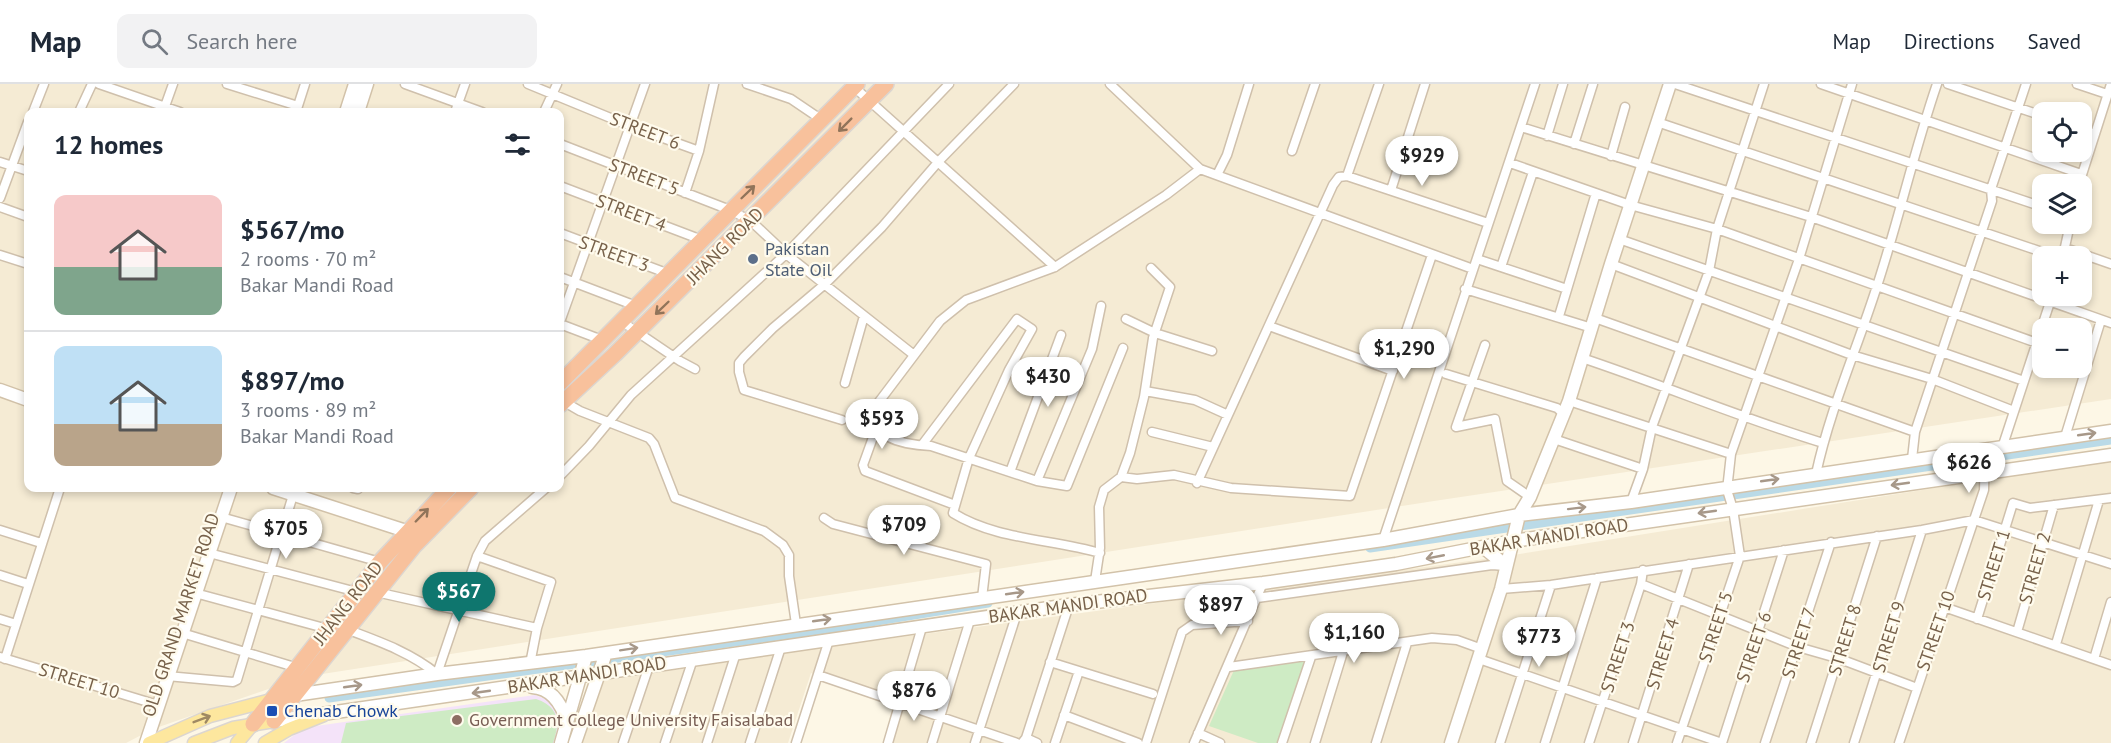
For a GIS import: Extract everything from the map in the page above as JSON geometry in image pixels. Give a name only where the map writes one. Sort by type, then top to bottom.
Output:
[{"type":"highway","name":"JHANG ROAD","points":[[564,399],[637,333],[886,84]]},
{"type":"highway","name":"JHANG ROAD","points":[[564,379],[669,274],[729,210],[856,85]]},
{"type":"highway","name":"JHANG ROAD","points":[[253,724],[380,562],[406,531],[445,492]]},
{"type":"highway","name":"JHANG ROAD","points":[[274,721],[375,592],[414,546],[467,492]]},
{"type":"main road","points":[[355,84],[356,108]]},
{"type":"main road","points":[[358,108],[367,84]]},
{"type":"main road","points":[[1451,743],[1501,589],[1518,517],[1530,497],[1569,401],[1642,165],[1670,84]]},
{"type":"main road","points":[[0,391],[24,399]]},
{"type":"main road","name":"BAKAR MANDI ROAD","points":[[295,695],[437,674],[586,656],[2111,431]]},
{"type":"main road","name":"BAKAR MANDI ROAD","points":[[274,721],[1069,605],[1263,583],[1396,564],[1483,547],[1514,537],[1731,505],[2111,455]]},
{"type":"main road","name":"OLD GRAND MARKET ROAD","points":[[140,743],[221,492]]},
{"type":"main road","name":"OLD GRAND MARKET ROAD","points":[[147,743],[154,704],[168,676],[230,492]]},
{"type":"main road","points":[[284,492],[406,531]]},
{"type":"main road","points":[[1483,547],[1506,566]]},
{"type":"main road","points":[[936,604],[939,624]]},
{"type":"main road","points":[[575,743],[606,653]]},
{"type":"main road","points":[[561,743],[586,656]]},
{"type":"main road","points":[[520,686],[537,687],[552,694],[563,707],[568,723]]},
{"type":"main road","points":[[147,743],[210,716],[295,695]]},
{"type":"main road","points":[[265,743],[289,729],[324,715]]},
{"type":"main road","points":[[194,743],[253,724],[274,721]]},
{"type":"main road","points":[[256,743],[274,721]]},
{"type":"main road","points":[[237,743],[253,724]]},
{"type":"street","points":[[35,108],[44,84]]},
{"type":"street","points":[[81,108],[92,84]]},
{"type":"street","points":[[99,84],[159,108]]},
{"type":"street","points":[[165,108],[173,84]]},
{"type":"street","points":[[227,84],[294,108]]},
{"type":"street","points":[[297,108],[305,84]]},
{"type":"street","points":[[405,84],[471,108]]},
{"type":"street","points":[[456,108],[465,84]]},
{"type":"street","name":"STREET 6","points":[[528,84],[630,126],[699,151],[714,84]]},
{"type":"street","points":[[546,108],[557,84]]},
{"type":"street","points":[[564,311],[645,84]]},
{"type":"street","points":[[747,84],[791,99],[822,120]]},
{"type":"street","points":[[564,472],[589,446],[631,395],[786,254],[949,84]]},
{"type":"street","points":[[842,420],[744,390],[739,372],[740,363],[754,346],[825,284],[882,227],[939,161],[1014,84]]},
{"type":"street","points":[[1110,84],[1200,169],[1473,269]]},
{"type":"street","points":[[1217,175],[1227,155],[1249,84]]},
{"type":"street","points":[[1292,151],[1315,84]]},
{"type":"street","points":[[1347,176],[1379,84]]},
{"type":"street","points":[[1391,190],[1425,84]]},
{"type":"street","points":[[1383,540],[1535,84]]},
{"type":"street","points":[[1547,136],[1563,84]]},
{"type":"street","points":[[1574,144],[1593,84]]},
{"type":"street","points":[[1675,84],[2032,203]]},
{"type":"street","points":[[1631,502],[1643,470],[1652,427],[1678,349],[1709,271],[1717,229],[1764,84]]},
{"type":"street","points":[[1821,84],[1850,88],[1925,120],[2081,174],[2111,84]]},
{"type":"street","points":[[1816,474],[1823,442],[1878,285],[1911,163],[1937,84]]},
{"type":"street","points":[[1948,84],[2032,112]]},
{"type":"street","points":[[1912,459],[1915,432],[1956,314],[1992,201],[1991,189],[2026,84]]},
{"type":"street","points":[[2077,84],[2107,94]]},
{"type":"street","points":[[856,85],[1055,267]]},
{"type":"street","name":"STREET 5","points":[[1677,743],[1740,556],[1727,488],[1731,454],[1799,259],[1850,88]]},
{"type":"street","points":[[1611,156],[1625,107]]},
{"type":"street","points":[[1657,122],[2032,249]]},
{"type":"street","points":[[1521,127],[1811,217],[1968,273],[2032,292]]},
{"type":"street","points":[[0,198],[24,132]]},
{"type":"street","name":"STREET 5","points":[[564,146],[729,210],[751,221],[786,254],[914,355]]},
{"type":"street","points":[[684,193],[699,151]]},
{"type":"street","points":[[0,162],[24,170]]},
{"type":"street","points":[[1510,163],[1630,205],[1717,229],[2032,341]]},
{"type":"street","points":[[1123,348],[1066,486],[1037,481],[931,446],[913,445],[881,434],[869,415],[940,321],[966,300],[1055,267],[1157,201],[1200,169]]},
{"type":"street","points":[[1502,267],[1533,172]]},
{"type":"street","points":[[1197,483],[1333,185],[1339,177],[1347,176],[1488,223]]},
{"type":"street","name":"STREET 4","points":[[564,188],[702,240]]},
{"type":"street","points":[[1558,316],[1596,193]]},
{"type":"street","points":[[0,207],[24,216]]},
{"type":"street","name":"STREET 3","points":[[564,235],[669,274]]},
{"type":"street","points":[[1619,240],[2024,381]]},
{"type":"street","points":[[0,255],[24,263]]},
{"type":"street","points":[[1121,477],[1174,475],[1197,483],[1232,488],[1350,496],[1432,255]]},
{"type":"street","points":[[1477,259],[1568,288]]},
{"type":"street","points":[[2092,259],[2111,264]]},
{"type":"street","points":[[1611,264],[1700,295],[1852,355],[1932,379],[2014,411]]},
{"type":"street","points":[[1095,582],[1100,553],[1099,507],[1104,490],[1121,477],[1130,453],[1155,333],[1170,286],[1151,268]]},
{"type":"street","points":[[564,280],[636,306]]},
{"type":"street","points":[[1465,289],[1558,316],[1593,323],[1678,349],[1915,432]]},
{"type":"street","points":[[1037,481],[1092,349],[1101,306]]},
{"type":"street","points":[[2070,306],[2111,323]]},
{"type":"street","points":[[845,383],[864,316]]},
{"type":"street","points":[[922,446],[1017,319],[1032,329],[1009,370],[969,458],[953,513],[995,529],[1100,553]]},
{"type":"street","points":[[1126,319],[1155,333],[1212,351]]},
{"type":"street","points":[[2065,437],[2102,320]]},
{"type":"street","points":[[621,321],[695,369]]},
{"type":"street","points":[[564,325],[602,340]]},
{"type":"street","points":[[1269,326],[1393,371]]},
{"type":"street","points":[[1010,472],[1061,335]]},
{"type":"street","points":[[1485,345],[1456,427],[1495,419],[1507,481],[1530,497]]},
{"type":"street","points":[[1582,358],[1666,386],[1744,418],[1823,442]]},
{"type":"street","points":[[2002,448],[2032,358]]},
{"type":"street","points":[[1446,374],[1557,408],[1564,414]]},
{"type":"street","points":[[1144,391],[1195,400],[1228,416]]},
{"type":"street","points":[[1569,401],[1731,454]]},
{"type":"street","points":[[564,403],[649,438],[654,444],[675,498],[764,531],[783,545],[789,555],[789,576],[796,624]]},
{"type":"street","points":[[876,429],[863,465],[865,471],[954,505]]},
{"type":"street","points":[[1152,432],[1213,447]]},
{"type":"street","points":[[1554,439],[1643,470]]},
{"type":"street","name":"STREET 10","points":[[1899,743],[1984,490],[1985,450]]},
{"type":"street","points":[[2,658],[16,624],[59,492]]},
{"type":"street","points":[[346,629],[389,645],[422,662],[437,674],[477,556],[485,541],[541,492]]},
{"type":"street","points":[[168,676],[236,682],[293,495]]},
{"type":"street","name":"STREET 1","points":[[1977,619],[2013,503],[2030,508],[2111,498]]},
{"type":"street","points":[[2056,644],[2099,500]]},
{"type":"street","name":"STREET 2","points":[[2017,632],[2054,504]]},
{"type":"street","points":[[221,517],[380,562]]},
{"type":"street","points":[[824,518],[833,524],[986,564],[982,598]]},
{"type":"street","points":[[1501,589],[1551,585],[1831,542],[1922,531],[1974,520],[2111,564]]},
{"type":"street","points":[[0,531],[41,543]]},
{"type":"street","name":"STREET 9","points":[[1854,743],[1922,531]]},
{"type":"street","name":"STREET 8","points":[[1811,743],[1840,659],[1877,536]]},
{"type":"street","name":"STREET 7","points":[[1765,743],[1831,542]]},
{"type":"street","name":"STREET 6","points":[[1722,743],[1760,633],[1784,550]]},
{"type":"street","points":[[209,553],[357,592]]},
{"type":"street","points":[[477,556],[551,582],[537,628],[530,664]]},
{"type":"street","points":[[1257,598],[1492,564],[1506,566]]},
{"type":"street","name":"STREET 4","points":[[1633,743],[1689,564]]},
{"type":"street","name":"STREET 3","points":[[1589,743],[1641,584],[1643,570]]},
{"type":"street","points":[[0,575],[28,584]]},
{"type":"street","points":[[1545,743],[1597,578]]},
{"type":"street","points":[[1194,743],[1229,667],[1263,583]]},
{"type":"street","points":[[1641,584],[1680,598],[1760,633],[1840,659],[1917,688]]},
{"type":"street","points":[[1500,743],[1551,585]]},
{"type":"street","points":[[375,592],[537,628]]},
{"type":"street","points":[[195,593],[327,629]]},
{"type":"street","points":[[2094,659],[2111,602]]},
{"type":"street","points":[[1037,743],[1024,741],[1069,605]]},
{"type":"street","points":[[1944,608],[2056,644],[2111,665]]},
{"type":"street","points":[[975,743],[1017,613]]},
{"type":"street","points":[[0,619],[16,624]]},
{"type":"street","points":[[932,743],[970,620]]},
{"type":"street","points":[[1146,743],[1182,632],[1192,624],[1248,621]]},
{"type":"street","points":[[888,743],[922,627]]},
{"type":"street","points":[[182,633],[298,668]]},
{"type":"street","points":[[1229,667],[1444,638],[1523,675],[1722,743]]},
{"type":"street","points":[[796,743],[829,640]]},
{"type":"street","points":[[1376,743],[1407,644]]},
{"type":"street","points":[[750,743],[781,646]]},
{"type":"street","points":[[1315,743],[1343,652]]},
{"type":"street","points":[[707,743],[736,653]]},
{"type":"street","points":[[1282,743],[1311,657]]},
{"type":"street","name":"STREET 10","points":[[2,658],[154,704]]},
{"type":"street","points":[[665,743],[693,659]]},
{"type":"street","points":[[1050,662],[1153,694]]},
{"type":"street","points":[[623,743],[650,666]]},
{"type":"street","points":[[1055,743],[1079,671]]},
{"type":"street","points":[[818,675],[1017,743]]},
{"type":"street","points":[[1064,715],[1138,743]]},
{"type":"street","points":[[1198,733],[1220,743]]},
{"type":"shaded area","points":[[0,84],[2111,84],[2111,399],[1434,501],[303,677],[153,729],[126,743],[0,743]]},
{"type":"shaded area","points":[[2111,460],[2111,743],[891,743],[902,706],[811,673],[788,743],[576,743],[596,682],[819,648],[1507,556]]},
{"type":"shaded area","name":"Government College University Faisalabad","points":[[535,695],[548,700],[556,708],[561,727],[556,743],[284,743],[298,732],[316,726]]},
{"type":"green space","points":[[1313,658],[1277,743],[1258,743],[1209,726],[1235,668]]},
{"type":"green space","name":"Government College University Faisalabad","points":[[536,699],[550,706],[556,716],[557,729],[553,743],[341,743],[346,723]]},
{"type":"waterway","points":[[1370,548],[2111,440]]},
{"type":"waterway","points":[[329,698],[821,630],[988,603]]},
{"type":"place","name":"Pakistan State Oil","points":[[753,259]]},
{"type":"place","name":"Chenab Chowk","points":[[272,711]]},
{"type":"place","name":"Government College University Faisalabad","points":[[457,720]]}]
